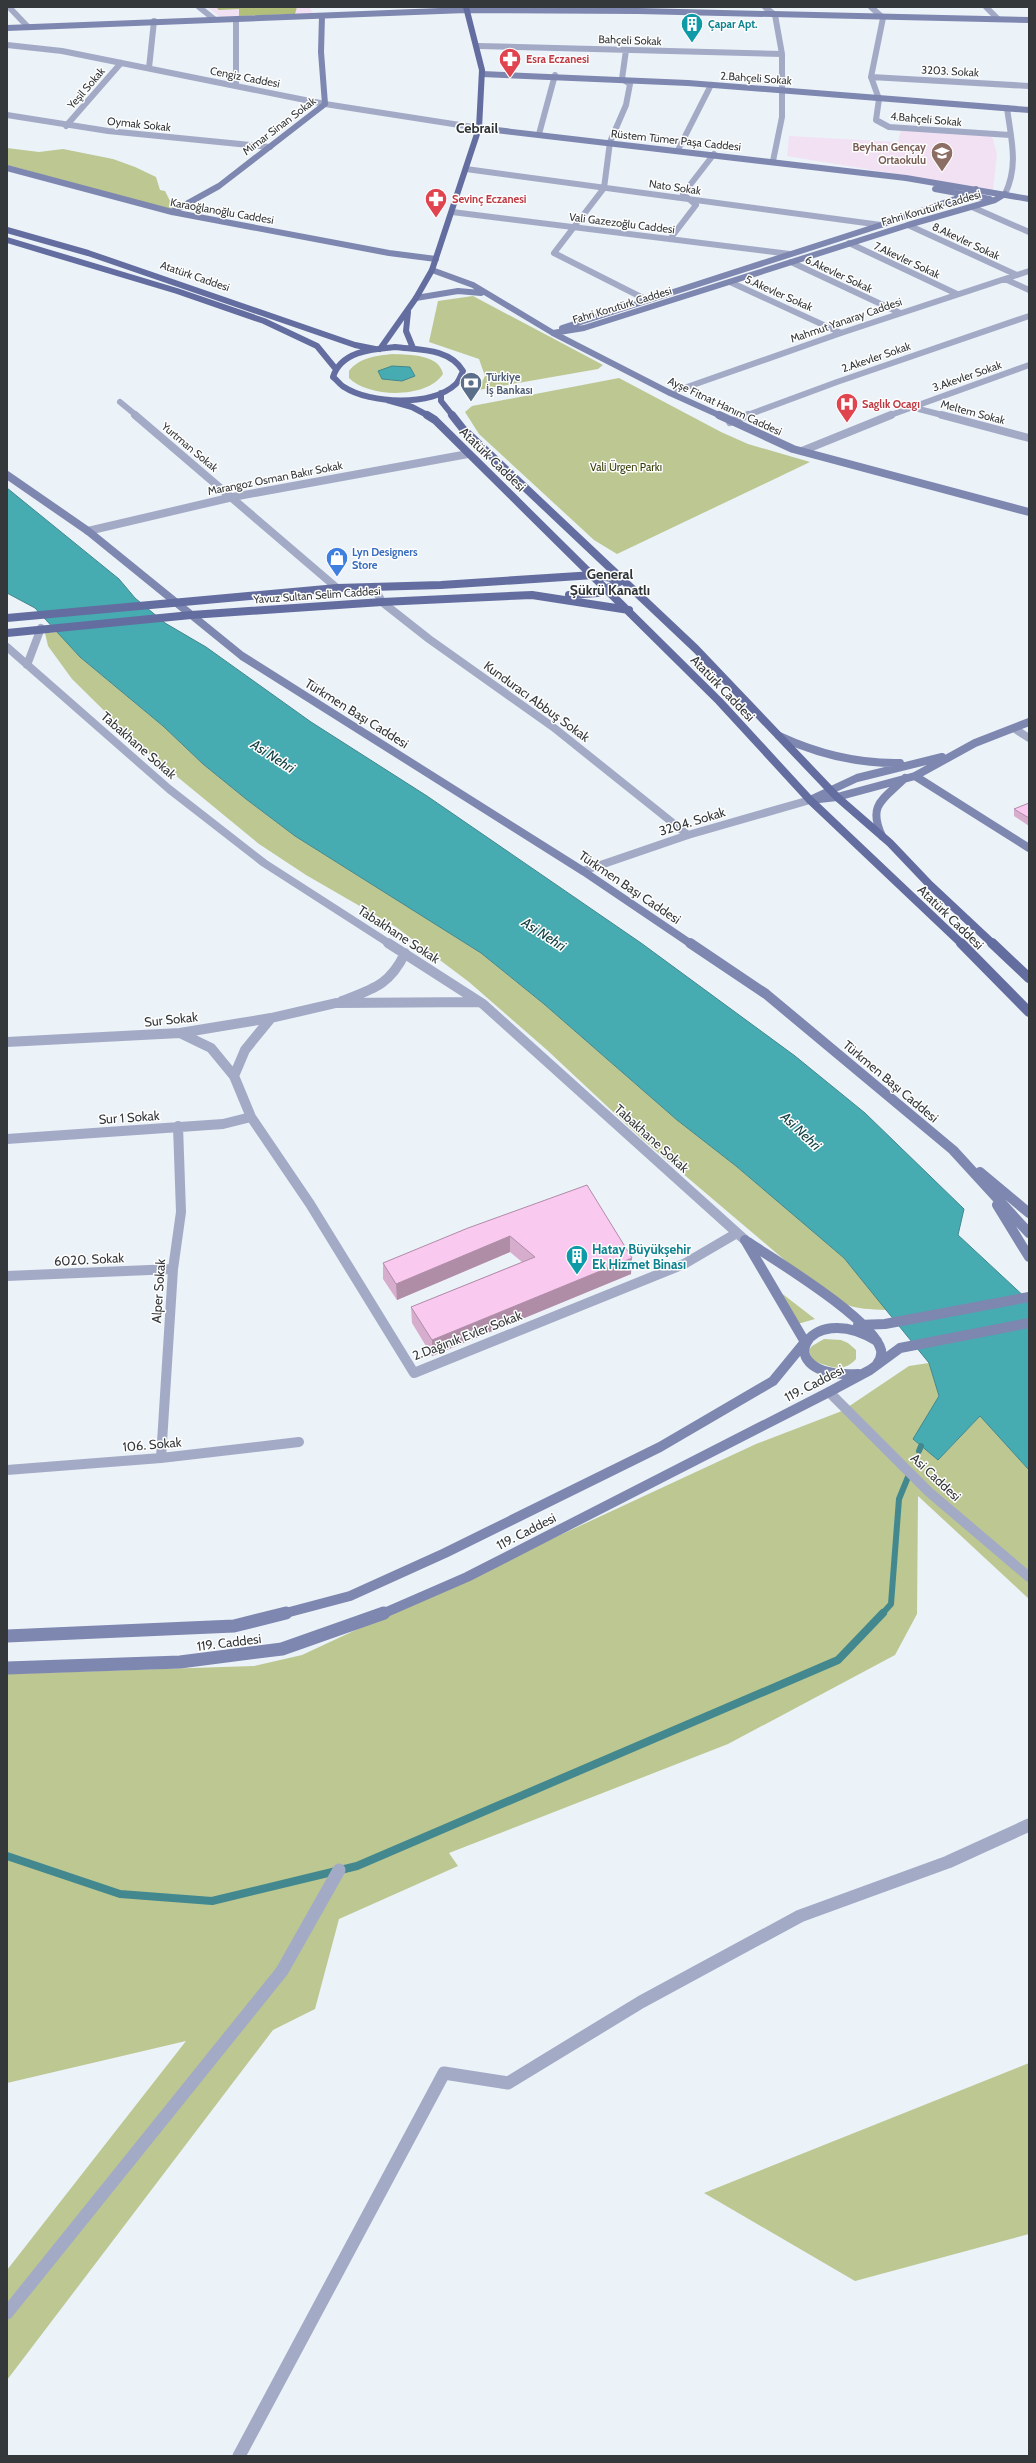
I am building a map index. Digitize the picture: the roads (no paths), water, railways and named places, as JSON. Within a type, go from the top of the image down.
[{"type":"main road","points":[[377,349],[408,310],[432,270],[479,128],[482,74],[478,46],[466,9]]},
{"type":"main road","name":"Atatürk Caddesi","points":[[7,230],[88,253],[335,338],[377,349],[413,348],[447,356],[458,363],[463,371],[462,379],[441,393],[418,399],[386,400]]},
{"type":"main road","name":"Atatürk Caddesi","points":[[7,240],[177,291],[264,321],[313,343],[326,355],[335,368]]},
{"type":"main road","points":[[408,310],[406,331],[413,348]]},
{"type":"main road","name":"Atatürk Caddesi","points":[[377,349],[343,360],[335,368],[333,377],[338,385],[344,389],[366,397],[386,400],[422,411],[434,420],[629,610],[719,701],[810,800],[964,946],[1029,1012]]},
{"type":"main road","name":"Atatürk Caddesi","points":[[441,393],[441,401],[463,429],[696,649],[837,797],[882,836],[1029,978]]},
{"type":"main road","name":"Yavuz Sultan Selim Caddesi","points":[[8,616],[337,588],[594,575],[623,580]]},
{"type":"main road","points":[[532,595],[596,594],[609,590],[623,580]]},
{"type":"main road","name":"Yavuz Sultan Selim Caddesi","points":[[7,633],[44,628],[190,615],[382,602],[532,595],[629,610]]},
{"type":"main road","points":[[7,626],[11,621],[8,616]]},
{"type":"street","points":[[9,7],[28,26]]},
{"type":"street","points":[[200,7],[214,19]]},
{"type":"street","points":[[633,7],[638,11]]},
{"type":"street","points":[[697,7],[704,13]]},
{"type":"street","points":[[765,7],[775,15],[782,54],[782,117],[773,161]]},
{"type":"street","points":[[871,7],[883,18]]},
{"type":"street","points":[[986,7],[998,20]]},
{"type":"street","points":[[7,28],[466,9],[638,11],[883,18],[1029,20]]},
{"type":"street","name":"Mimar Sinan Sokak","points":[[172,212],[219,186],[241,167],[270,147],[325,104],[321,52],[322,16]]},
{"type":"street","points":[[870,77],[883,18]]},
{"type":"street","points":[[236,19],[236,85]]},
{"type":"street","points":[[149,68],[154,21]]},
{"type":"street","name":"Cengiz Caddesi","points":[[7,45],[62,51],[325,104],[479,128]]},
{"type":"street","name":"Bahçeli Sokak","points":[[478,46],[782,54]]},
{"type":"street","points":[[626,50],[622,79],[630,84],[627,98],[610,142],[604,188],[554,253],[647,300]]},
{"type":"street","name":"Yeşil Sokak","points":[[66,126],[104,80],[122,63]]},
{"type":"street","name":"2.Bahçeli Sokak","points":[[482,74],[555,75],[622,79],[1029,110]]},
{"type":"street","points":[[539,134],[555,75]]},
{"type":"street","name":"3203. Sokak","points":[[870,77],[1029,86]]},
{"type":"street","name":"4.Bahçeli Sokak","points":[[870,77],[879,99],[876,120],[889,127],[1010,135]]},
{"type":"street","points":[[678,150],[711,85]]},
{"type":"street","points":[[995,200],[1005,194],[1015,171],[1016,155],[1010,135],[1007,108]]},
{"type":"street","name":"Oymak Sokak","points":[[7,115],[27,117],[66,126],[270,147]]},
{"type":"street","name":"Rüstem Tümer Paşa Caddesi","points":[[479,128],[714,154],[871,175],[906,178],[1029,199]]},
{"type":"street","points":[[670,239],[696,205],[683,194],[714,154]]},
{"type":"street","name":"Karaoğlanoğlu Caddesi","points":[[7,168],[172,212],[389,253],[436,259]]},
{"type":"street","name":"Nato Sokak","points":[[466,169],[881,225]]},
{"type":"street","name":"Rüstem Tümer Paşa Caddesi","points":[[871,175],[963,195],[1029,204]]},
{"type":"street","name":"Fahri Korutürk Caddesi","points":[[553,333],[574,323],[881,225],[977,189]]},
{"type":"street","name":"Fahri Korutürk Caddesi","points":[[553,333],[584,328],[908,224],[995,200]]},
{"type":"street","points":[[972,207],[1029,232]]},
{"type":"street","name":"Vali Gazezoğlu Caddesi","points":[[452,212],[790,254]]},
{"type":"street","name":"8.Akevler Sokak","points":[[908,224],[1017,275]]},
{"type":"street","name":"7.Akevler Sokak","points":[[849,244],[957,294]]},
{"type":"street","name":"6.Akevler Sokak","points":[[791,262],[900,313]]},
{"type":"street","name":"Ayşe Fitnat Hanım Caddesi","points":[[432,270],[453,276],[553,333],[730,422],[802,451],[1029,512]]},
{"type":"street","name":"Mahmut Yanaray Caddesi","points":[[670,393],[841,333],[1029,271]]},
{"type":"street","points":[[1005,279],[1029,290]]},
{"type":"street","name":"5.Akevler Sokak","points":[[730,282],[841,333]]},
{"type":"street","points":[[416,298],[458,291],[485,293]]},
{"type":"street","name":"2.Akevler Sokak","points":[[730,422],[837,382],[1029,316]]},
{"type":"street","name":"3.Akevler Sokak","points":[[802,451],[911,407],[1027,368]]},
{"type":"street","name":"Yurtman Sokak","points":[[120,402],[233,497],[337,588]]},
{"type":"street","name":"Meltem Sokak","points":[[911,407],[1029,438]]},
{"type":"street","name":"Marangoz Osman Bakır Sokak","points":[[88,531],[233,497],[468,454]]},
{"type":"street","name":"Türkmen Başı Caddesi","points":[[7,475],[88,531],[242,656],[583,871],[766,994],[953,1150],[1029,1233]]},
{"type":"street","name":"Kunduracı Abbuş Sokak","points":[[374,587],[382,602],[429,640],[553,728],[688,835]]},
{"type":"street","points":[[27,665],[44,628]]},
{"type":"street","name":"Tabakhane Sokak","points":[[7,647],[169,789],[264,864],[480,1002],[741,1237]]},
{"type":"street","points":[[810,800],[837,797],[915,776],[948,756],[975,743],[1015,729],[1029,722]]},
{"type":"street","points":[[1015,729],[1029,738]]},
{"type":"street","points":[[779,736],[804,748],[848,761],[877,763],[916,762]]},
{"type":"street","points":[[810,800],[828,788],[916,762],[948,756]]},
{"type":"street","points":[[915,776],[1029,848]]},
{"type":"street","points":[[882,836],[875,823],[873,814],[878,804],[905,778]]},
{"type":"street","name":"3204. Sokak","points":[[583,871],[688,835],[810,800]]},
{"type":"street","name":"Sur Sokak","points":[[7,1042],[180,1033],[271,1018],[336,1003],[387,983],[399,969],[405,953]]},
{"type":"street","name":"Sur Sokak","points":[[336,1003],[480,1002]]},
{"type":"street","points":[[234,1076],[245,1050],[271,1018]]},
{"type":"street","name":"2.Dağınık Evler Sokak","points":[[180,1033],[211,1048],[234,1076],[251,1117],[310,1204],[414,1373],[684,1264],[741,1237]]},
{"type":"street","name":"Sur 1 Sokak","points":[[7,1139],[223,1124],[251,1117]]},
{"type":"street","name":"Alper Sokak","points":[[161,1458],[173,1269],[181,1212],[178,1126]]},
{"type":"street","points":[[953,1150],[1029,1213]]},
{"type":"street","points":[[983,1183],[1029,1257]]},
{"type":"street","points":[[741,1237],[862,1324],[881,1348],[882,1356],[878,1364],[870,1370],[847,1376],[821,1371],[805,1358],[803,1350],[805,1342],[811,1336],[832,1328],[862,1324],[886,1324],[1029,1297]]},
{"type":"street","points":[[741,1237],[805,1342]]},
{"type":"street","name":"6020. Sokak","points":[[7,1276],[173,1269]]},
{"type":"street","name":"119. Caddesi","points":[[7,1668],[180,1662],[282,1649],[369,1618],[453,1583],[829,1392],[870,1370],[900,1348],[1029,1323]]},
{"type":"street","points":[[832,1328],[857,1330],[876,1340]]},
{"type":"street","name":"119. Caddesi","points":[[7,1636],[234,1626],[350,1596],[445,1553],[660,1447],[773,1381],[805,1342]]},
{"type":"street","name":"Asi Caddesi","points":[[829,1392],[929,1492],[1029,1577]]},
{"type":"street","name":"106. Sokak","points":[[7,1470],[161,1458],[299,1442]]},
{"type":"street","points":[[239,2456],[444,2073],[508,2083],[641,2002],[800,1916],[948,1862],[1029,1825]]},
{"type":"street","points":[[7,2313],[282,1971],[339,1870]]},
{"type":"water","points":[[392,366],[410,367],[415,376],[402,381],[382,379],[378,371]]},
{"type":"water","name":"Asi Nehri","points":[[7,488],[119,579],[135,598],[165,623],[206,647],[311,722],[427,796],[641,943],[795,1056],[865,1113],[964,1209],[958,1235],[1029,1301],[1029,1470],[980,1416],[938,1460],[913,1439],[939,1396],[929,1363],[844,1258],[736,1166],[677,1120],[544,1004],[481,953],[295,836],[246,799],[203,764],[163,726],[80,657],[35,608],[7,593]]},
{"type":"waterway","points":[[919,1451],[921,1446]]},
{"type":"waterway","points":[[882,1614],[891,1604],[899,1499],[908,1477]]},
{"type":"waterway","points":[[7,1856],[120,1894],[212,1901],[357,1866],[838,1660],[883,1613]]},
{"type":"place","name":"Çapar Apt.","points":[[692,44]]},
{"type":"place","name":"Esra Eczanesi","points":[[510,78]]},
{"type":"place","name":"Beyhan Gençay Ortaokulu","points":[[942,172]]},
{"type":"place","name":"Sevinç Eczanesi","points":[[436,218]]},
{"type":"place","name":"Türkiye İş Bankası","points":[[471,402]]},
{"type":"place","name":"Saglık Ocagı","points":[[847,424]]},
{"type":"place","name":"Lyn Designers Store","points":[[337,578]]},
{"type":"place","name":"Hatay Büyükşehir Ek Hizmet Binası","points":[[577,1276]]},
{"type":"district","name":"Cebrail","points":[[477,128]]},
{"type":"district","name":"General Şükrü Kanatlı","points":[[610,582]]},
{"type":"park label","name":"Vali Ürgen Parkı","points":[[626,467]]}]
